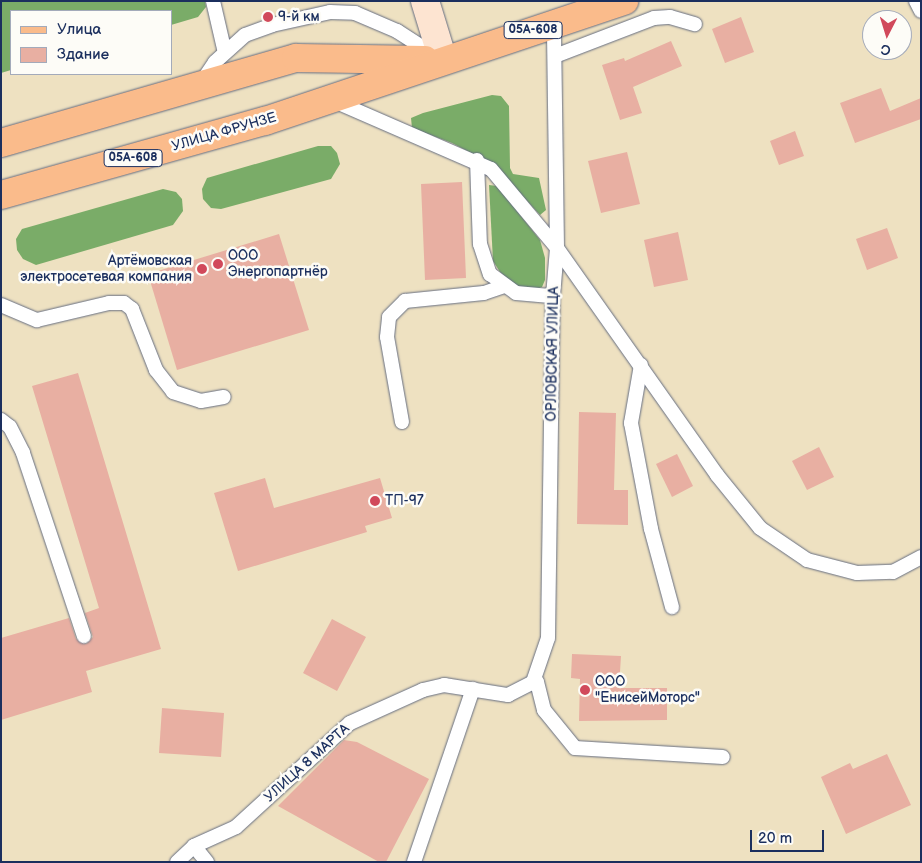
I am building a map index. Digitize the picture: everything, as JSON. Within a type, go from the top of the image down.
[{"type":"main road","points":[[425,1],[443,60]]},
{"type":"main road","name":"УЛИЦА ФРУНЗЕ","points":[[1,196],[331,99],[620,2]]},
{"type":"main road","name":"УЛИЦА ФРУНЗЕ","points":[[1,143],[296,58],[443,60]]},
{"type":"lane","points":[[213,1],[225,54]]},
{"type":"lane","points":[[916,1],[921,11]]},
{"type":"lane","points":[[198,87],[225,54],[245,35],[272,25],[330,12],[355,13],[388,27],[443,60]]},
{"type":"lane","points":[[556,56],[654,18],[670,17],[695,24]]},
{"type":"lane","name":"ОРЛОВСКАЯ УЛИЦА","points":[[533,682],[548,638],[553,296],[557,248],[556,56],[554,23]]},
{"type":"lane","points":[[331,99],[477,160],[491,169],[508,187],[557,248],[717,475],[760,528],[807,560],[858,573],[892,572],[921,557]]},
{"type":"lane","points":[[477,160],[480,244],[490,274],[516,293],[553,296]]},
{"type":"lane","points":[[402,422],[389,351],[389,317],[405,301],[484,293],[504,286]]},
{"type":"lane","points":[[1,305],[37,320],[109,303],[124,303],[132,309],[156,370],[173,392],[202,401],[224,397]]},
{"type":"lane","points":[[641,365],[631,423],[651,529],[672,607]]},
{"type":"lane","points":[[1,420],[10,427],[23,453],[84,636]]},
{"type":"lane","points":[[533,682],[537,682],[544,710],[575,748],[723,757]]},
{"type":"lane","name":"УЛИЦА 8 МАРТА","points":[[177,862],[194,846],[236,827],[350,723],[423,690],[444,685],[508,695],[533,682]]},
{"type":"lane","points":[[414,862],[473,689]]},
{"type":"lane","points":[[194,846],[207,862]]},
{"type":"green space","points":[[1,1],[205,1],[206,7],[198,17],[172,25],[172,10],[10,10],[10,70],[1,73]]},
{"type":"green space","points":[[492,95],[501,96],[509,106],[510,168],[513,174],[539,178],[546,210],[540,215],[494,165],[452,143],[412,128],[411,118],[423,113]]},
{"type":"green space","points":[[318,146],[331,146],[337,153],[340,164],[331,179],[221,209],[211,208],[203,199],[202,189],[207,178]]},
{"type":"green space","points":[[489,185],[497,186],[540,240],[545,258],[545,280],[542,287],[533,290],[515,285],[500,272],[493,261]]},
{"type":"green space","points":[[163,189],[176,192],[182,199],[183,211],[173,225],[36,265],[23,259],[17,250],[16,239],[22,229]]},
{"type":"building","points":[[741,17],[754,52],[725,63],[712,29]]},
{"type":"building","points":[[671,41],[682,66],[633,87],[642,113],[620,120],[602,65],[624,58],[625,61]]},
{"type":"building","points":[[881,88],[890,111],[921,98],[921,119],[855,143],[840,103]]},
{"type":"building","points":[[795,131],[804,156],[779,165],[770,141]]},
{"type":"building","points":[[627,152],[640,204],[601,213],[588,161]]},
{"type":"building","points":[[462,182],[466,278],[425,280],[421,184]]},
{"type":"building","points":[[887,228],[898,258],[867,270],[856,239]]},
{"type":"building","points":[[678,232],[688,280],[654,287],[644,240]]},
{"type":"building","points":[[279,234],[309,330],[177,370],[148,274]]},
{"type":"building","points":[[78,373],[161,649],[86,671],[92,692],[1,720],[1,638],[69,618],[76,639],[86,644],[93,637],[85,613],[99,608],[32,386]]},
{"type":"building","points":[[579,412],[616,413],[614,490],[628,490],[628,525],[577,524]]},
{"type":"building","points":[[819,447],[834,477],[807,490],[792,461]]},
{"type":"building","points":[[677,454],[693,486],[672,497],[656,464]]},
{"type":"building","points":[[265,478],[274,508],[380,478],[392,518],[365,526],[367,532],[238,571],[214,493]]},
{"type":"building","points":[[332,619],[366,637],[337,691],[303,673]]},
{"type":"building","points":[[572,654],[621,656],[619,688],[667,688],[667,720],[579,721],[580,679],[571,678]]},
{"type":"building","points":[[162,708],[224,713],[221,757],[159,753]]},
{"type":"building","points":[[344,740],[357,742],[429,779],[386,862],[379,862],[278,806]]},
{"type":"building","points":[[887,754],[911,805],[846,834],[821,777],[850,763],[853,769]]},
{"type":"place","name":"9-й км","points":[[268,17]]},
{"type":"place","name":"ООО Энергопартнёр","points":[[218,264]]},
{"type":"place","name":"Артёмовская электросетевая компания","points":[[202,269]]},
{"type":"place","name":"ТП-97","points":[[375,501]]},
{"type":"place","name":"ООО \"ЕнисейМоторс\"","points":[[585,690]]}]
